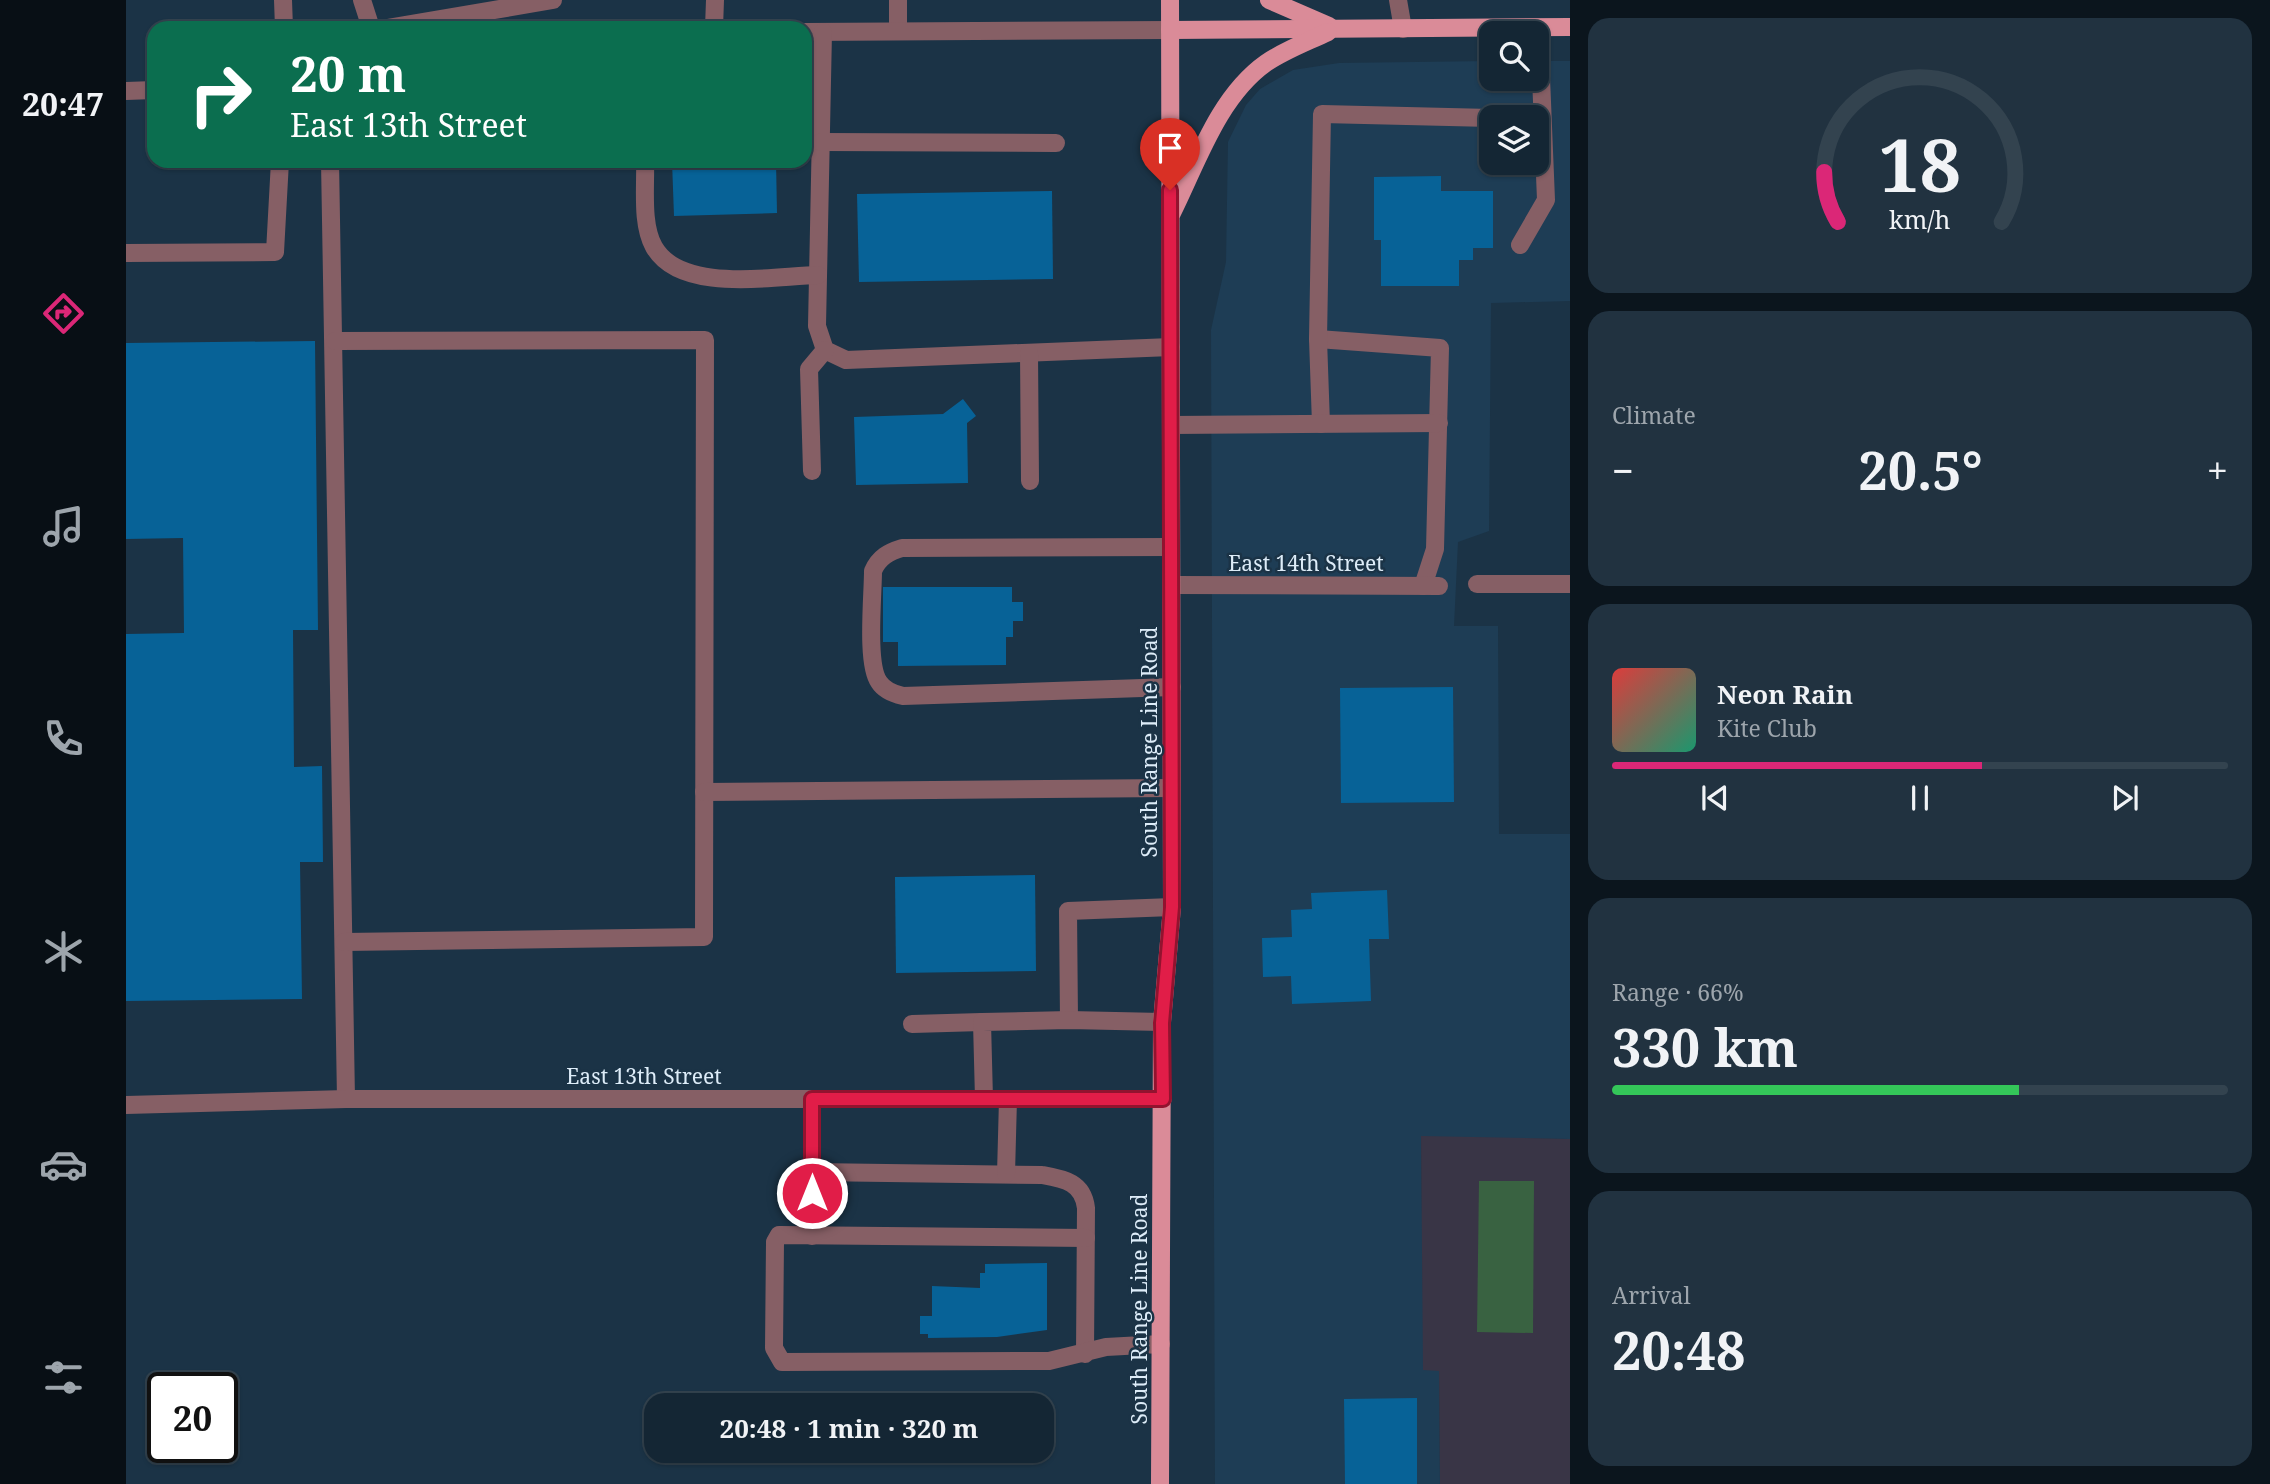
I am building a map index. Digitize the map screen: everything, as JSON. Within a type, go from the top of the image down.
[{"type":"main road","name":"South Range Line Road","points":[[1160,1484],[1162,1023],[1172,907],[1170,0]]},
{"type":"main road","points":[[1269,0],[1335,29]]},
{"type":"main road","points":[[1549,28],[1570,27]]},
{"type":"main road","points":[[1170,30],[1479,28]]},
{"type":"main road","points":[[1170,216],[1221,114],[1245,82],[1276,57],[1335,29]]},
{"type":"street","points":[[283,0],[284,21]]},
{"type":"street","points":[[362,0],[369,21]]},
{"type":"street","points":[[428,21],[553,0]]},
{"type":"street","points":[[714,21],[715,0]]},
{"type":"street","points":[[898,0],[898,31]]},
{"type":"street","points":[[1398,0],[1403,29]]},
{"type":"street","points":[[1170,30],[814,32],[821,142],[817,326],[825,350],[846,360],[1171,347]]},
{"type":"street","points":[[126,91],[147,90]]},
{"type":"street","points":[[1321,424],[1318,340],[1322,114],[1479,118]]},
{"type":"street","points":[[821,142],[1056,143]]},
{"type":"street","points":[[126,253],[275,252],[280,168]]},
{"type":"street","points":[[330,168],[346,1099]]},
{"type":"street","points":[[645,168],[648,227],[654,248],[675,267],[701,279],[818,275]]},
{"type":"street","points":[[1520,245],[1546,200],[1544,175]]},
{"type":"street","points":[[335,341],[705,340],[704,937],[344,942]]},
{"type":"street","points":[[1171,425],[1438,424],[1440,348],[1318,340]]},
{"type":"street","points":[[812,471],[810,369],[825,350]]},
{"type":"street","points":[[1029,353],[1030,481]]},
{"type":"street","name":"East 14th Street","points":[[1172,585],[1431,586],[1435,549],[1438,424]]},
{"type":"street","points":[[1171,547],[902,548],[888,552],[873,571],[873,655],[874,672],[880,684],[902,696],[1172,687]]},
{"type":"street","points":[[1477,584],[1570,584]]},
{"type":"street","points":[[704,792],[1171,788]]},
{"type":"street","points":[[1069,1020],[1068,911],[1172,907]]},
{"type":"street","points":[[912,1024],[1069,1020],[1162,1023]]},
{"type":"street","points":[[982,1022],[984,1099]]},
{"type":"street","name":"East 13th Street","points":[[126,1105],[346,1099],[1163,1099]]},
{"type":"street","points":[[811,1236],[812,1099]]},
{"type":"street","points":[[1006,1174],[1008,1099]]},
{"type":"street","points":[[812,1172],[1042,1175],[1061,1178],[1077,1186],[1085,1198],[1084,1354]]},
{"type":"street","points":[[1086,1238],[779,1235],[775,1241],[774,1348],[782,1362],[1049,1362],[1119,1345],[1161,1344]]},
{"type":"shaded area","points":[[1479,61],[1479,91],[1549,91],[1549,61],[1570,61],[1570,301],[1491,303],[1489,531],[1458,542],[1454,626],[1498,626],[1499,834],[1570,834],[1570,1139],[1421,1137],[1424,1370],[1439,1370],[1440,1484],[1215,1484],[1211,330],[1226,262],[1228,142],[1246,105],[1260,89],[1293,70],[1339,63]]},
{"type":"shaded area","points":[[1421,1136],[1570,1139],[1570,1484],[1440,1484],[1439,1371],[1423,1370]]},
{"type":"green space","points":[[1479,1181],[1534,1181],[1533,1333],[1477,1332]]},
{"type":"building","points":[[672,168],[776,168],[777,213],[674,216]]},
{"type":"building","points":[[1441,176],[1441,191],[1493,191],[1493,248],[1473,248],[1473,260],[1459,260],[1459,286],[1381,286],[1381,240],[1374,240],[1374,177]]},
{"type":"building","points":[[1052,191],[1053,279],[859,282],[857,194]]},
{"type":"building","points":[[315,341],[318,630],[293,630],[294,767],[322,766],[323,862],[300,862],[302,999],[126,1001],[126,634],[184,633],[183,538],[126,539],[126,343]]},
{"type":"building","points":[[963,399],[976,416],[967,423],[968,483],[856,485],[854,417],[943,414]]},
{"type":"building","points":[[883,587],[1012,587],[1012,602],[1023,602],[1023,621],[1013,621],[1013,637],[1006,637],[1006,665],[898,666],[898,642],[883,642]]},
{"type":"building","points":[[1453,687],[1454,802],[1341,803],[1340,688]]},
{"type":"building","points":[[1035,875],[1036,971],[896,973],[895,877]]},
{"type":"building","points":[[1387,890],[1389,939],[1369,939],[1371,1001],[1292,1004],[1291,976],[1263,977],[1262,938],[1292,937],[1291,910],[1312,909],[1311,893]]},
{"type":"building","points":[[1047,1263],[1047,1330],[997,1337],[928,1338],[928,1334],[920,1334],[920,1316],[932,1316],[932,1286],[980,1288],[980,1273],[985,1273],[985,1264]]},
{"type":"building","points":[[1417,1398],[1417,1484],[1345,1484],[1344,1399]]},
{"type":"route","points":[[812,1193],[812,1099],[1163,1099],[1162,1023],[1172,907],[1170,190]]}]
